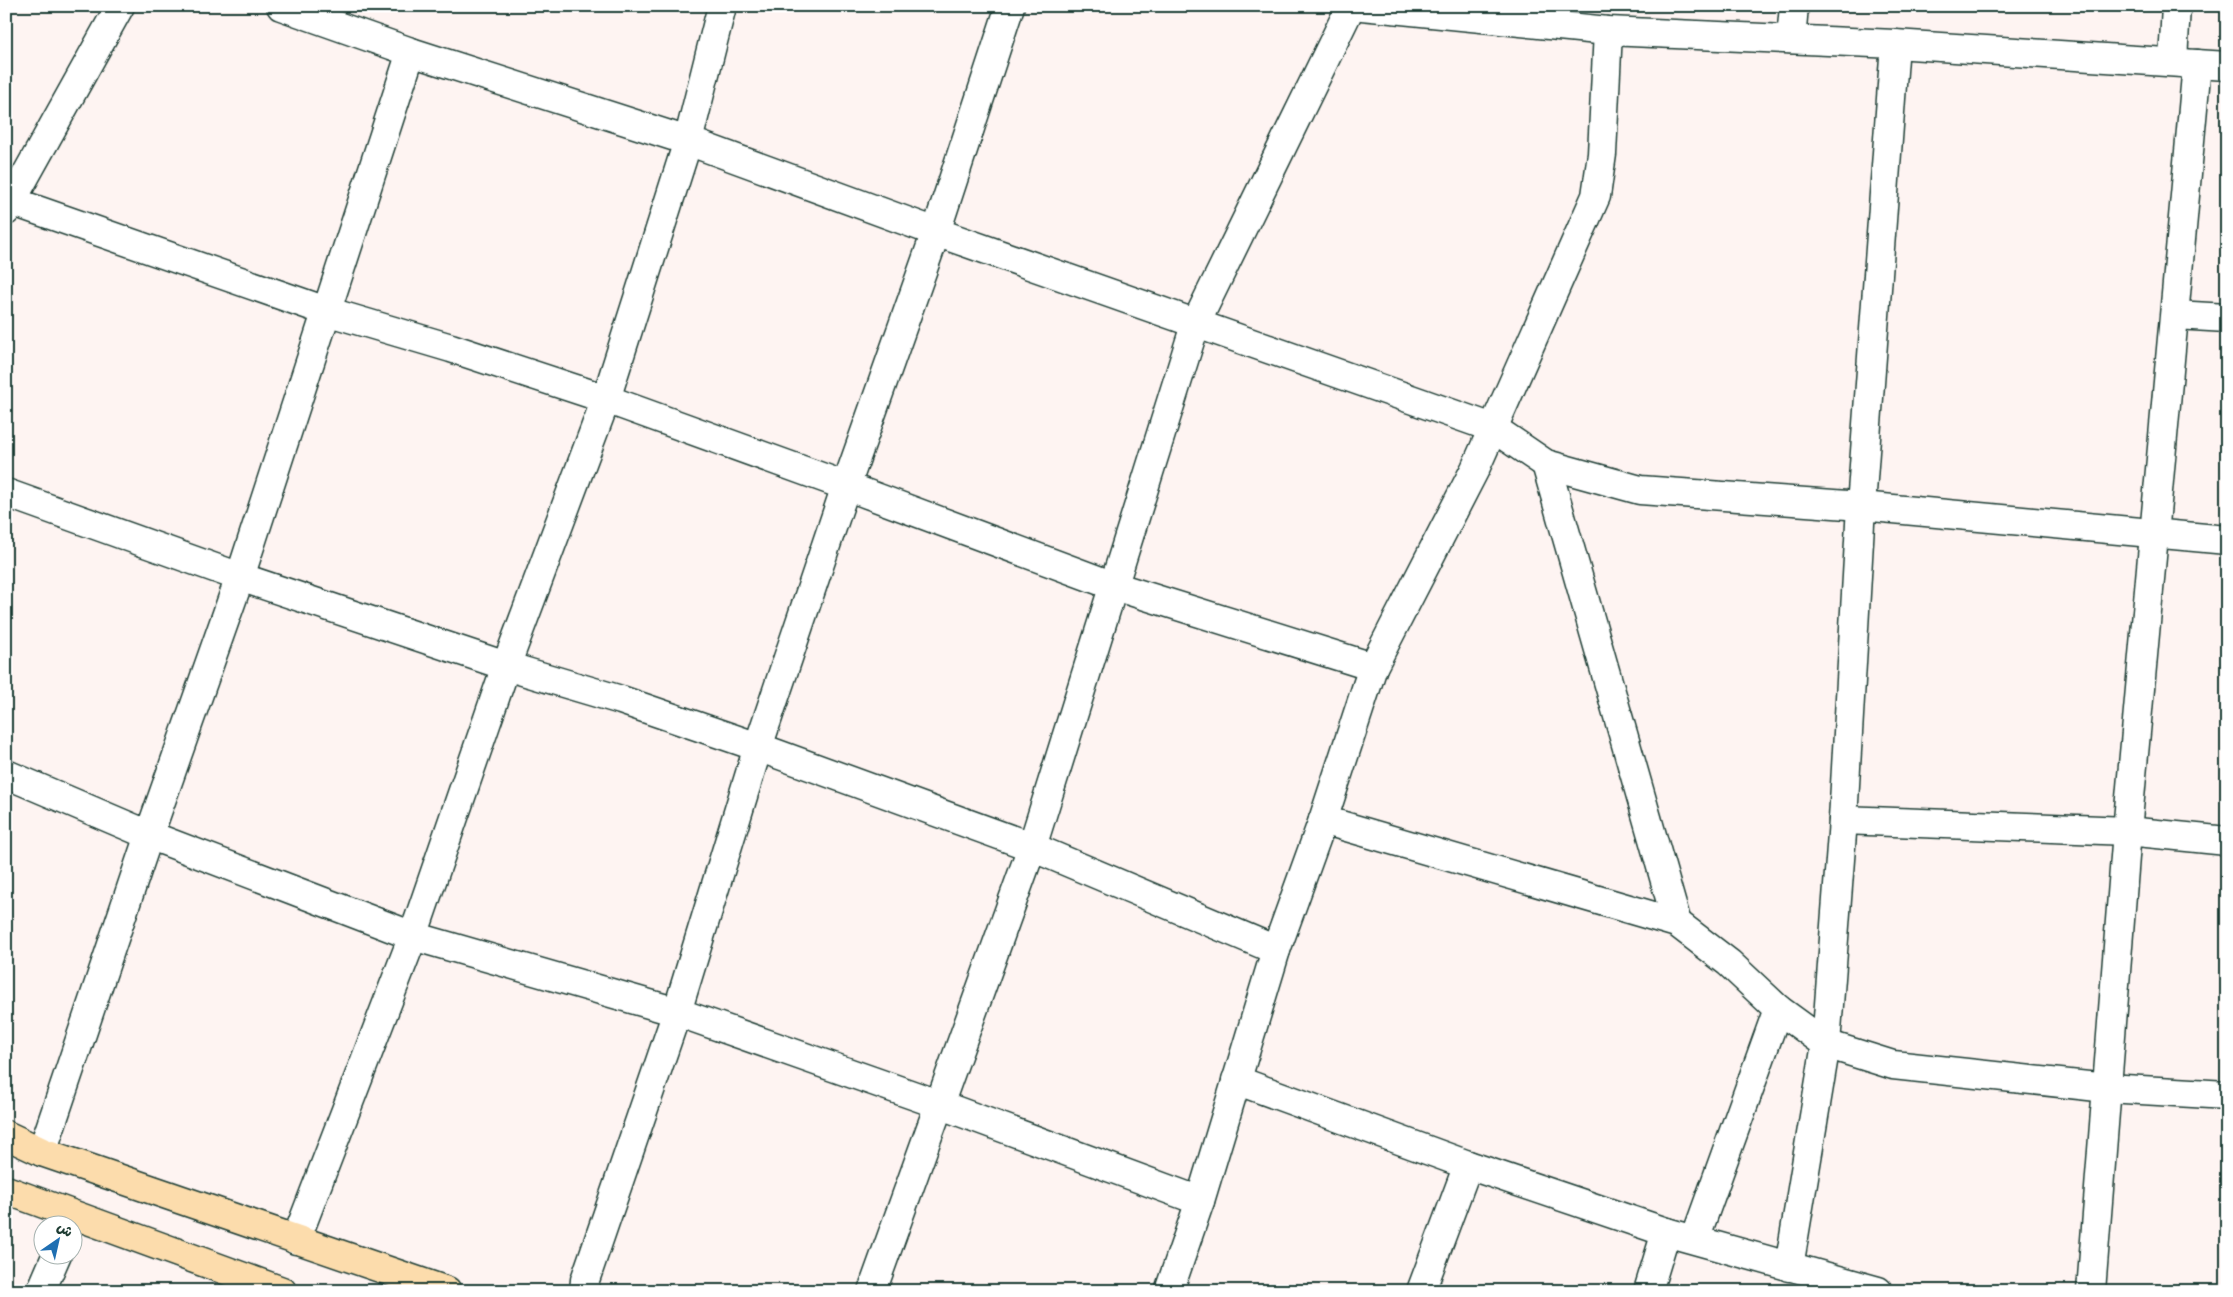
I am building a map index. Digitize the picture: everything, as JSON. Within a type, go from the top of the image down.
[{"type":"main road","points":[[6,1135],[42,1152],[447,1291]]},
{"type":"main road","points":[[6,1190],[59,1214]]},
{"type":"main road","points":[[82,1223],[282,1291]]},
{"type":"street","points":[[120,6],[9,206],[326,311],[451,348],[606,400],[846,486],[1114,586],[1373,667]]},
{"type":"street","points":[[280,6],[411,52],[688,140],[1195,325],[1493,428],[1546,464],[1640,490],[1861,506],[2227,540]]},
{"type":"street","points":[[296,1240],[413,936],[506,666],[606,400],[688,140],[722,6]]},
{"type":"street","points":[[584,1291],[585,1280],[677,1012],[758,747],[846,486],[936,232],[1010,6]]},
{"type":"street","points":[[872,1291],[941,1105],[1032,847],[1195,325],[1351,6]]},
{"type":"street","points":[[1362,6],[1608,32],[1895,44],[2227,66]]},
{"type":"street","points":[[1791,39],[1794,6]]},
{"type":"street","points":[[2091,1291],[2127,831],[2175,315],[2185,63],[2176,6]]},
{"type":"street","points":[[1169,1291],[1200,1201],[1276,950],[1323,820],[1373,667],[1475,469],[1596,196],[1602,154],[1608,32]]},
{"type":"street","points":[[1789,1267],[1826,1044],[1843,820],[1861,506],[1895,44]]},
{"type":"street","points":[[42,1152],[149,835],[240,577],[411,52]]},
{"type":"street","points":[[2175,315],[2227,318]]},
{"type":"street","points":[[1546,464],[1677,923]]},
{"type":"street","points":[[6,493],[240,577],[506,666],[621,700],[758,747],[1032,847],[1276,950]]},
{"type":"street","points":[[6,774],[149,835],[413,936],[677,1012],[941,1105],[1200,1201]]},
{"type":"street","points":[[1323,820],[1677,923],[1729,963],[1778,1009],[1826,1044],[1893,1064],[2107,1088],[2227,1095]]},
{"type":"street","points":[[1843,820],[2127,831],[2227,841]]},
{"type":"street","points":[[1695,1239],[1778,1009]]},
{"type":"street","points":[[1236,1080],[1468,1166],[1666,1232],[1878,1291]]},
{"type":"street","points":[[1421,1291],[1468,1166]]},
{"type":"street","points":[[1648,1291],[1666,1232]]},
{"type":"street","points":[[41,1291],[53,1264]]}]
